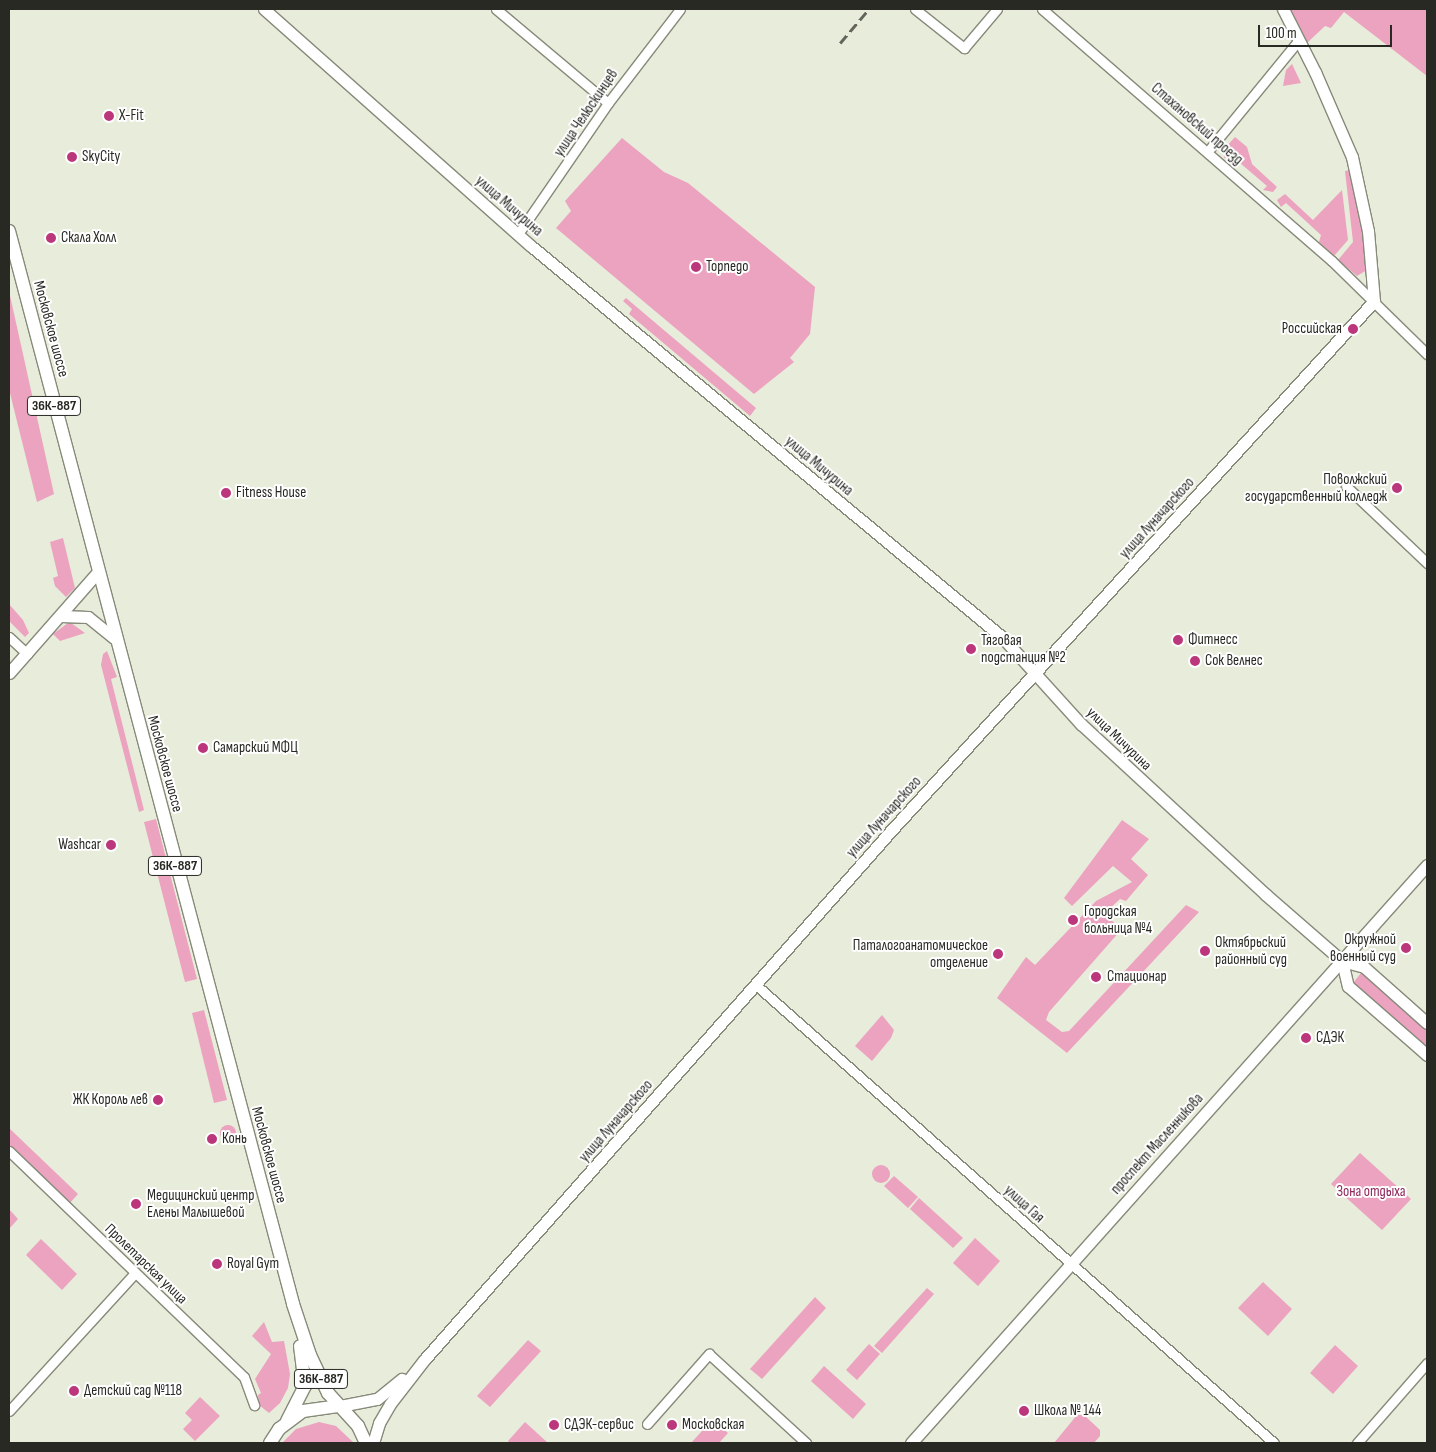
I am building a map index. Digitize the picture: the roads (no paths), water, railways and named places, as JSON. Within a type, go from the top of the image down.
[{"type":"main road","name":"улица Мичурина","points":[[264,9],[518,234],[1002,637],[1081,724],[1137,778],[1342,961],[1364,967],[1427,1023]]},
{"type":"main road","points":[[1283,9],[1352,157],[1368,231],[1374,301]]},
{"type":"main road","name":"Московское шоссе","points":[[9,231],[114,638],[293,1304],[316,1370],[328,1392],[358,1426],[366,1443]]},
{"type":"main road","name":"улица Луначарского","points":[[373,1443],[379,1423],[409,1378],[424,1360],[888,834],[1037,674],[1374,301]]},
{"type":"main road","points":[[9,673],[97,573]]},
{"type":"main road","points":[[61,616],[88,617],[114,638]]},
{"type":"main road","name":"проспект Масленникова","points":[[910,1443],[1427,865]]},
{"type":"main road","points":[[1342,961],[1348,986],[1427,1055]]},
{"type":"main road","name":"Московское шоссе","points":[[270,1443],[287,1421],[301,1398],[306,1377],[293,1304]]},
{"type":"main road","name":"улица Луначарского","points":[[340,1406],[377,1399],[424,1360]]},
{"type":"main road","name":"Московское шоссе","points":[[287,1421],[307,1409],[340,1406]]},
{"type":"street","points":[[496,9],[608,103]]},
{"type":"street","name":"улица Челюскинцев","points":[[518,234],[608,103],[680,9]]},
{"type":"street","points":[[915,9],[964,48],[996,9]]},
{"type":"street","name":"Стахановский проезд","points":[[1042,9],[1208,151],[1332,261],[1427,354]]},
{"type":"street","points":[[1208,151],[1298,40]]},
{"type":"street","points":[[1346,486],[1427,562]]},
{"type":"street","points":[[9,637],[27,654]]},
{"type":"street","name":"улица Гая","points":[[756,985],[1274,1443]]},
{"type":"street","name":"Пролетарская улица","points":[[9,1151],[244,1377],[254,1405]]},
{"type":"street","points":[[9,1412],[135,1273]]},
{"type":"street","points":[[647,1424],[709,1354],[806,1443]]},
{"type":"street","points":[[1357,1443],[1427,1364]]},
{"type":"railway","points":[[840,43],[868,10]]},
{"type":"place","name":"X-Fit","points":[[109,116]]},
{"type":"place","name":"SkyCity","points":[[72,157]]},
{"type":"place","name":"Скала Холл","points":[[51,238]]},
{"type":"place","name":"Торпедо","points":[[696,267]]},
{"type":"place","name":"Российская","points":[[1353,329]]},
{"type":"place","name":"Поволжский государственный колледж","points":[[1397,488]]},
{"type":"place","name":"Fitness House","points":[[226,493]]},
{"type":"place","name":"Фитнесс","points":[[1178,640]]},
{"type":"place","name":"Тяговая подстанция №2","points":[[971,649]]},
{"type":"place","name":"Сок Велнес","points":[[1195,661]]},
{"type":"place","name":"Самарский МФЦ","points":[[203,748]]},
{"type":"place","name":"Washcar","points":[[111,845]]},
{"type":"place","name":"Городская больница №4","points":[[1073,920]]},
{"type":"place","name":"Окружной военный суд","points":[[1406,948]]},
{"type":"place","name":"Октябрьский районный суд","points":[[1205,951]]},
{"type":"place","name":"Паталогоанатомическое отделение","points":[[998,954]]},
{"type":"place","name":"Стационар","points":[[1096,977]]},
{"type":"place","name":"СДЭК","points":[[1306,1038]]},
{"type":"place","name":"ЖК Король лев","points":[[158,1100]]},
{"type":"place","name":"Конь","points":[[212,1139]]},
{"type":"place","name":"Медицинский центр Елены Малышевой","points":[[136,1204]]},
{"type":"place","name":"Royal Gym","points":[[217,1264]]},
{"type":"place","name":"Детский сад №118","points":[[74,1391]]},
{"type":"place","name":"Школа № 144","points":[[1024,1411]]},
{"type":"place","name":"СДЭК-сервис","points":[[554,1425]]},
{"type":"place","name":"Московская","points":[[672,1425]]},
{"type":"park label","name":"Зона отдыха","points":[[1371,1192]]}]
